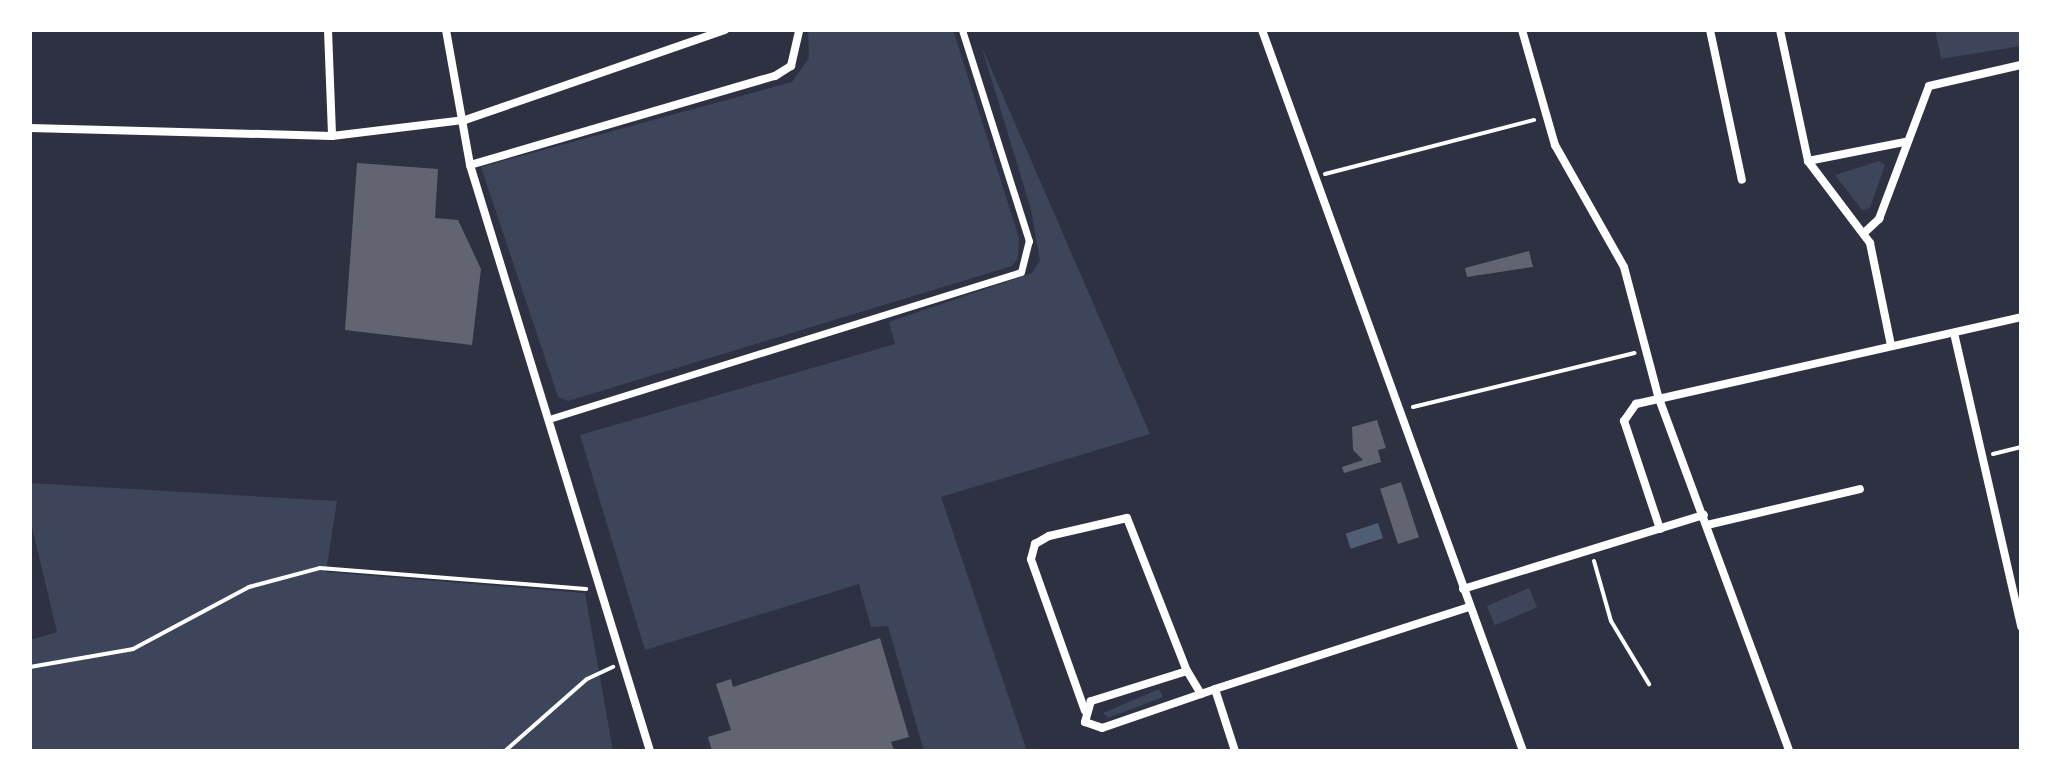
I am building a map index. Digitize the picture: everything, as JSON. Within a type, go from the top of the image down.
[{"type":"street","points":[[328,30],[332,136]]},
{"type":"street","points":[[446,30],[454,98],[465,120],[470,165],[650,751]]},
{"type":"street","points":[[30,128],[332,136],[465,120],[725,30]]},
{"type":"street","points":[[470,165],[775,76],[791,66],[799,30]]},
{"type":"street","points":[[549,419],[1021,272],[1029,241],[962,30]]},
{"type":"street","points":[[1262,30],[1523,751]]},
{"type":"street","points":[[1522,30],[1555,145],[1624,267],[1658,396],[1789,751]]},
{"type":"street","points":[[1710,30],[1742,180]]},
{"type":"street","points":[[1780,30],[1808,161],[1864,233],[1891,345]]},
{"type":"street","points":[[1864,233],[1879,219],[1905,142],[1929,86],[2021,65]]},
{"type":"street","points":[[1808,161],[1905,142]]},
{"type":"street","points":[[1660,529],[1624,421],[1626,410],[1658,396],[2021,317]]},
{"type":"street","points":[[1954,333],[2021,626]]},
{"type":"street","points":[[1707,525],[1860,489]]},
{"type":"street","points":[[1463,589],[1704,515]]},
{"type":"street","points":[[1201,694],[1187,671],[1127,518],[1049,536],[1035,544],[1031,559],[1085,711],[1085,722],[1102,728],[1469,607]]},
{"type":"street","points":[[1085,711],[1091,701],[1187,671]]},
{"type":"street","points":[[1215,689],[1235,751]]},
{"type":"path","points":[[1315,177],[1547,117]]},
{"type":"path","points":[[1399,410],[1646,351]]},
{"type":"path","points":[[1983,457],[2021,447]]},
{"type":"path","points":[[1591,551],[1611,621],[1649,684]]},
{"type":"path","points":[[30,667],[142,646],[249,587],[320,568],[601,590]]},
{"type":"path","points":[[505,751],[594,674],[623,664]]},
{"type":"shaded area","points":[[808,30],[953,30],[1019,238],[1018,258],[1012,266],[568,401],[558,397],[481,167],[792,82],[809,58]]},
{"type":"shaded area","points":[[1935,30],[2021,30],[2021,46],[1941,59]]},
{"type":"shaded area","points":[[981,45],[1150,434],[941,497],[1027,751],[924,751],[888,626],[871,627],[859,584],[645,650],[580,435],[895,344],[889,322],[1032,273],[1040,260],[1031,210]]},
{"type":"shaded area","points":[[1879,161],[1885,165],[1870,208],[1862,210],[1835,175]]},
{"type":"shaded area","points":[[30,483],[337,501],[326,572],[585,593],[613,751],[30,751],[30,640],[57,632],[30,519]]},
{"type":"shaded area","points":[[1378,523],[1383,538],[1351,549],[1346,534]]},
{"type":"shaded area","points":[[1529,588],[1537,607],[1495,625],[1487,606]]},
{"type":"shaded area","points":[[1159,689],[1163,697],[1108,718],[1103,713]]},
{"type":"building","points":[[357,163],[438,169],[435,218],[458,220],[481,269],[472,345],[345,330]]},
{"type":"building","points":[[1529,251],[1533,267],[1467,277],[1465,268]]},
{"type":"building","points":[[1377,420],[1386,448],[1378,450],[1381,462],[1344,473],[1342,467],[1363,460],[1353,450],[1352,427]]},
{"type":"building","points":[[1401,482],[1419,537],[1398,544],[1380,489]]},
{"type":"building","points":[[880,638],[909,737],[891,742],[894,750],[712,751],[708,737],[731,730],[716,684],[731,679],[733,687]]}]
